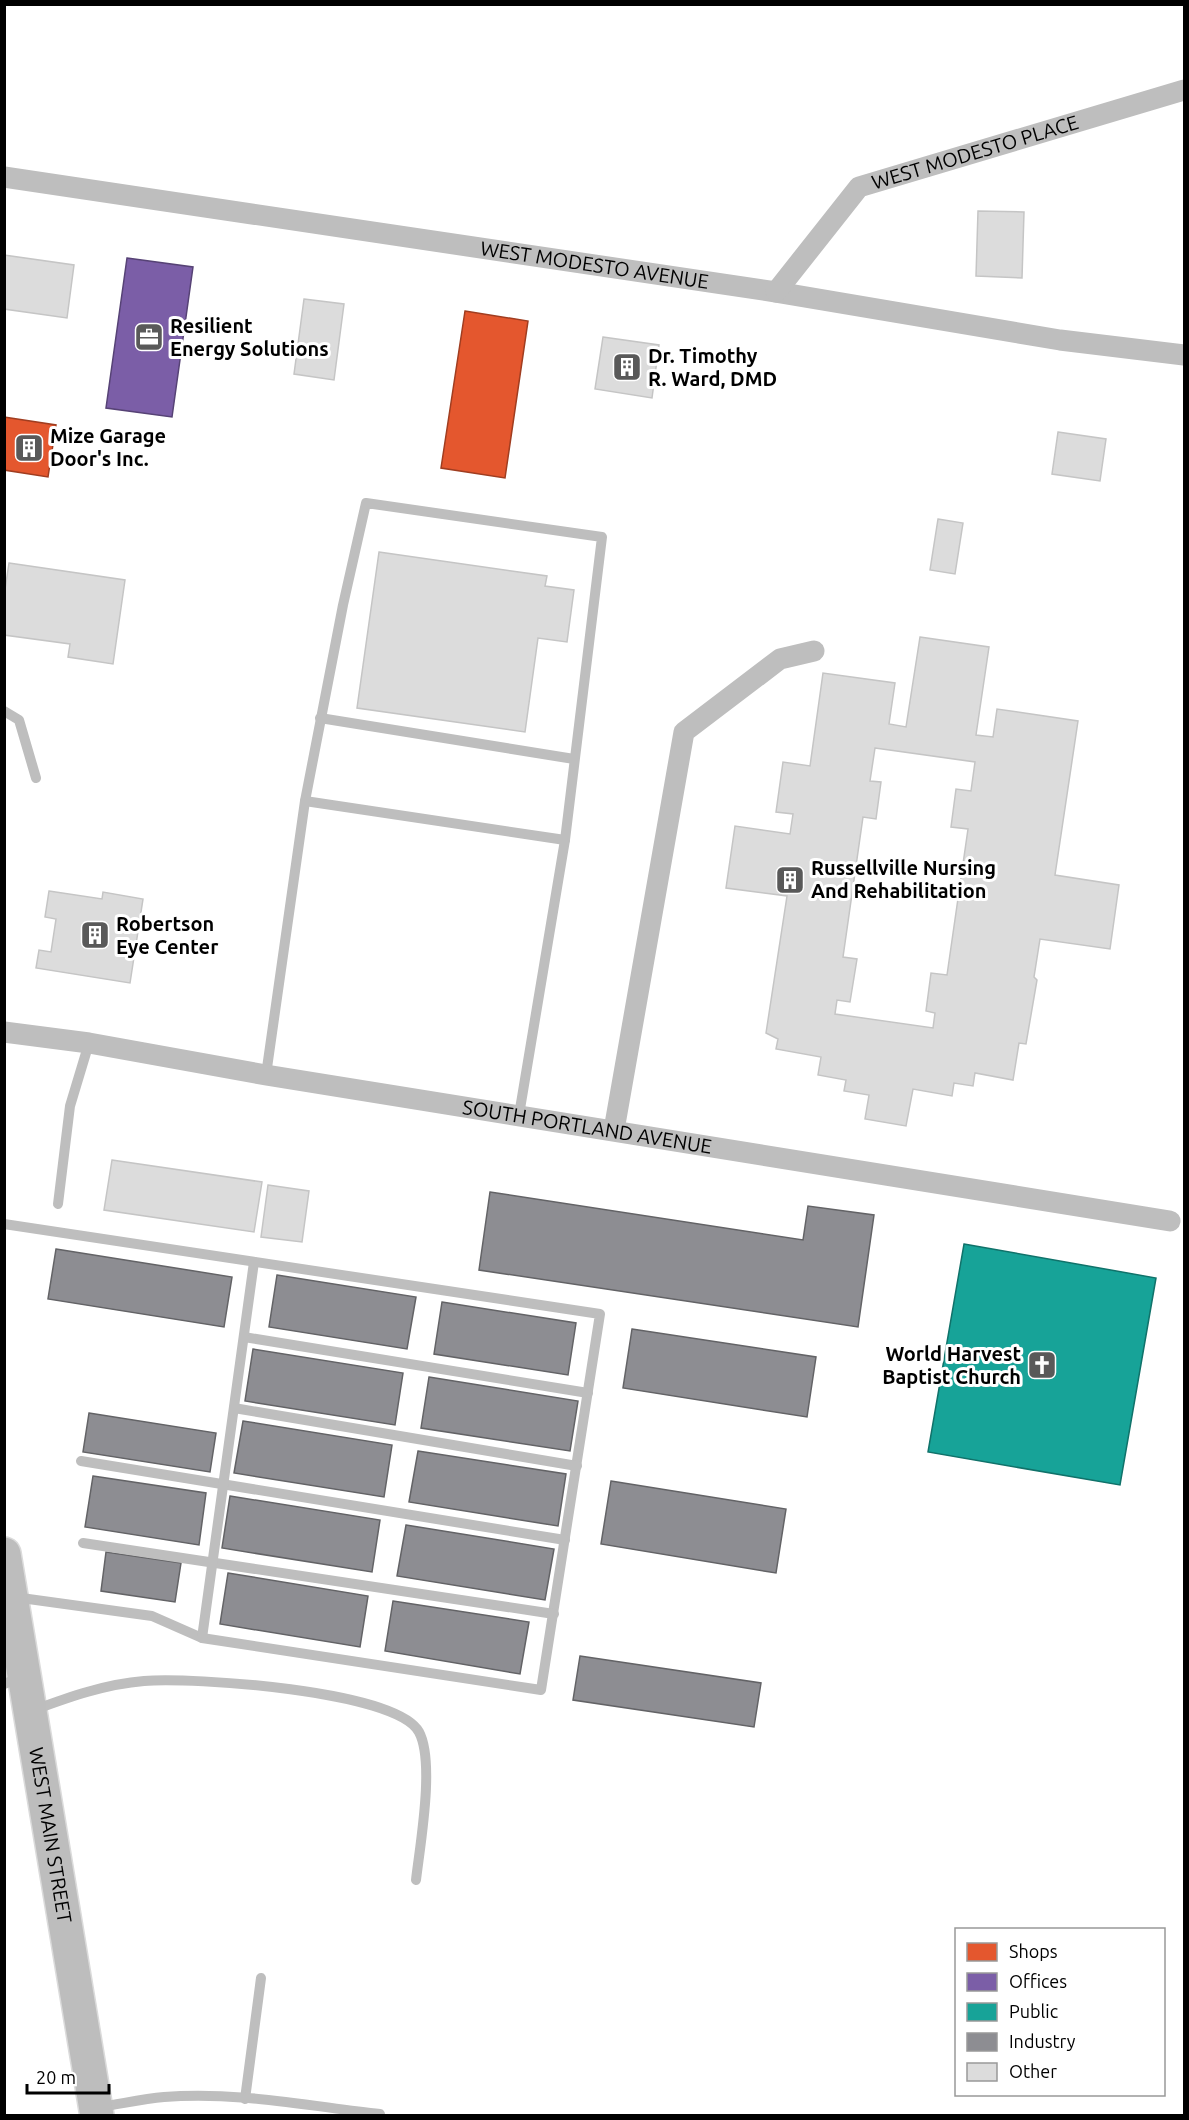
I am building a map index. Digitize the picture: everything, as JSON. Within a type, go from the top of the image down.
[{"type":"main road","name":"WEST MAIN STREET","points":[[4,1554],[12,1597],[15,1680],[31,1711],[96,2112]]},
{"type":"street","name":"WEST MODESTO PLACE","points":[[776,292],[859,187],[1185,90]]},
{"type":"street","name":"WEST MODESTO AVENUE","points":[[4,177],[776,292],[1060,340],[1185,355]]},
{"type":"street","points":[[614,1130],[684,732],[780,659],[814,651]]},
{"type":"street","name":"SOUTH PORTLAND AVENUE","points":[[4,1032],[89,1043],[266,1075],[1170,1221]]},
{"type":"lane","points":[[266,1075],[304,801],[366,503],[602,537],[564,840],[519,1115]]},
{"type":"lane","points":[[4,711],[19,720],[36,778]]},
{"type":"lane","points":[[320,718],[574,759]]},
{"type":"lane","points":[[304,801],[564,840]]},
{"type":"lane","points":[[58,1204],[70,1107],[89,1043]]},
{"type":"lane","points":[[4,1224],[600,1314],[541,1690],[202,1638],[152,1616],[12,1597]]},
{"type":"lane","points":[[202,1638],[254,1262]]},
{"type":"lane","points":[[244,1337],[588,1393]]},
{"type":"lane","points":[[234,1408],[577,1466]]},
{"type":"lane","points":[[81,1461],[565,1540]]},
{"type":"lane","points":[[83,1543],[554,1614]]},
{"type":"lane","points":[[31,1711],[101,1689],[141,1681],[168,1680],[283,1689],[358,1700],[389,1710],[405,1718],[418,1730],[425,1748],[427,1775],[416,1880]]},
{"type":"lane","points":[[245,2098],[261,1978]]},
{"type":"lane","points":[[96,2112],[164,2097],[245,2098],[380,2114]]},
{"type":"building: Shops","points":[[465,311],[528,321],[505,478],[441,468]]},
{"type":"building: Shops","name":"Mize Garage Door's Inc.","points":[[4,417],[56,425],[48,477],[4,470]]},
{"type":"building: Offices","name":"Resilient Energy Solutions","points":[[127,258],[193,267],[172,417],[106,408]]},
{"type":"building: Public","name":"World Harvest Baptist Church","points":[[964,1244],[1156,1278],[1120,1485],[928,1452]]},
{"type":"building: Industry","points":[[490,1192],[803,1240],[808,1206],[874,1215],[858,1327],[479,1270]]},
{"type":"building: Industry","points":[[56,1249],[232,1277],[224,1327],[48,1299]]},
{"type":"building: Industry","points":[[277,1275],[416,1297],[407,1349],[269,1327]]},
{"type":"building: Industry","points":[[442,1302],[576,1323],[568,1375],[434,1354]]},
{"type":"building: Industry","points":[[632,1329],[816,1357],[807,1417],[623,1388]]},
{"type":"building: Industry","points":[[253,1349],[403,1373],[395,1425],[245,1401]]},
{"type":"building: Industry","points":[[429,1377],[578,1401],[570,1451],[421,1428]]},
{"type":"building: Industry","points":[[89,1413],[216,1433],[210,1472],[83,1452]]},
{"type":"building: Industry","points":[[243,1421],[392,1445],[384,1497],[234,1473]]},
{"type":"building: Industry","points":[[418,1451],[566,1474],[558,1526],[409,1502]]},
{"type":"building: Industry","points":[[93,1476],[206,1493],[199,1545],[85,1527]]},
{"type":"building: Industry","points":[[611,1481],[786,1509],[776,1573],[601,1544]]},
{"type":"building: Industry","points":[[230,1496],[380,1520],[372,1572],[222,1548]]},
{"type":"building: Industry","points":[[406,1525],[554,1549],[545,1600],[397,1576]]},
{"type":"building: Industry","points":[[106,1552],[181,1563],[175,1602],[101,1591]]},
{"type":"building: Industry","points":[[228,1573],[368,1596],[360,1647],[220,1624]]},
{"type":"building: Industry","points":[[393,1601],[529,1622],[520,1674],[385,1651]]},
{"type":"building: Industry","points":[[580,1656],[761,1683],[754,1727],[573,1700]]},
{"type":"building: Other","points":[[978,211],[1024,212],[1022,278],[976,276]]},
{"type":"building: Other","points":[[4,255],[74,265],[67,318],[4,309]]},
{"type":"building: Other","points":[[304,299],[344,304],[334,380],[294,374]]},
{"type":"building: Other","name":"Dr. Timothy R. Ward, DMD","points":[[603,337],[659,345],[652,398],[595,389]]},
{"type":"building: Other","points":[[1058,432],[1106,439],[1100,481],[1052,474]]},
{"type":"building: Other","points":[[938,519],[963,523],[955,574],[930,570]]},
{"type":"building: Other","points":[[379,552],[547,576],[545,586],[574,590],[567,642],[538,638],[525,732],[357,708]]},
{"type":"building: Other","points":[[9,563],[125,580],[113,664],[68,657],[70,644],[4,635],[4,596]]},
{"type":"building: Other","name":"Russellville Nursing And Rehabilitation","points":[[920,637],[989,647],[976,735],[993,737],[997,709],[1078,721],[1055,875],[1119,885],[1110,949],[1040,939],[1034,977],[1037,980],[1026,1044],[1019,1043],[1013,1080],[975,1073],[973,1086],[954,1083],[952,1096],[913,1089],[906,1126],[865,1119],[869,1095],[844,1091],[846,1080],[818,1075],[821,1057],[776,1049],[778,1039],[766,1033],[787,896],[726,888],[735,826],[790,834],[793,814],[776,812],[783,762],[810,766],[823,673],[895,683],[889,724],[906,727]],"holes":[[[875,748],[975,762],[971,791],[956,789],[951,827],[968,829],[947,975],[931,973],[926,1011],[935,1013],[933,1028],[835,1014],[837,1000],[850,1002],[857,959],[843,957],[863,817],[876,819],[881,782],[870,781]]]},
{"type":"building: Other","name":"Robertson Eye Center","points":[[49,891],[102,899],[103,892],[143,899],[130,983],[36,968],[39,950],[51,952],[56,919],[45,917]]},
{"type":"building: Other","points":[[112,1160],[262,1182],[254,1232],[104,1210]]},
{"type":"building: Other","points":[[268,1185],[309,1191],[302,1242],[261,1237]]},
{"type":"place","name":"Resilient Energy Solutions","points":[[149,337]]},
{"type":"place","name":"Dr. Timothy R. Ward, DMD","points":[[627,367]]},
{"type":"place","name":"Mize Garage Door's Inc.","points":[[29,448]]},
{"type":"place","name":"Russellville Nursing And Rehabilitation","points":[[790,880]]},
{"type":"place","name":"Robertson Eye Center","points":[[95,935]]},
{"type":"place","name":"World Harvest Baptist Church","points":[[1042,1365]]}]
